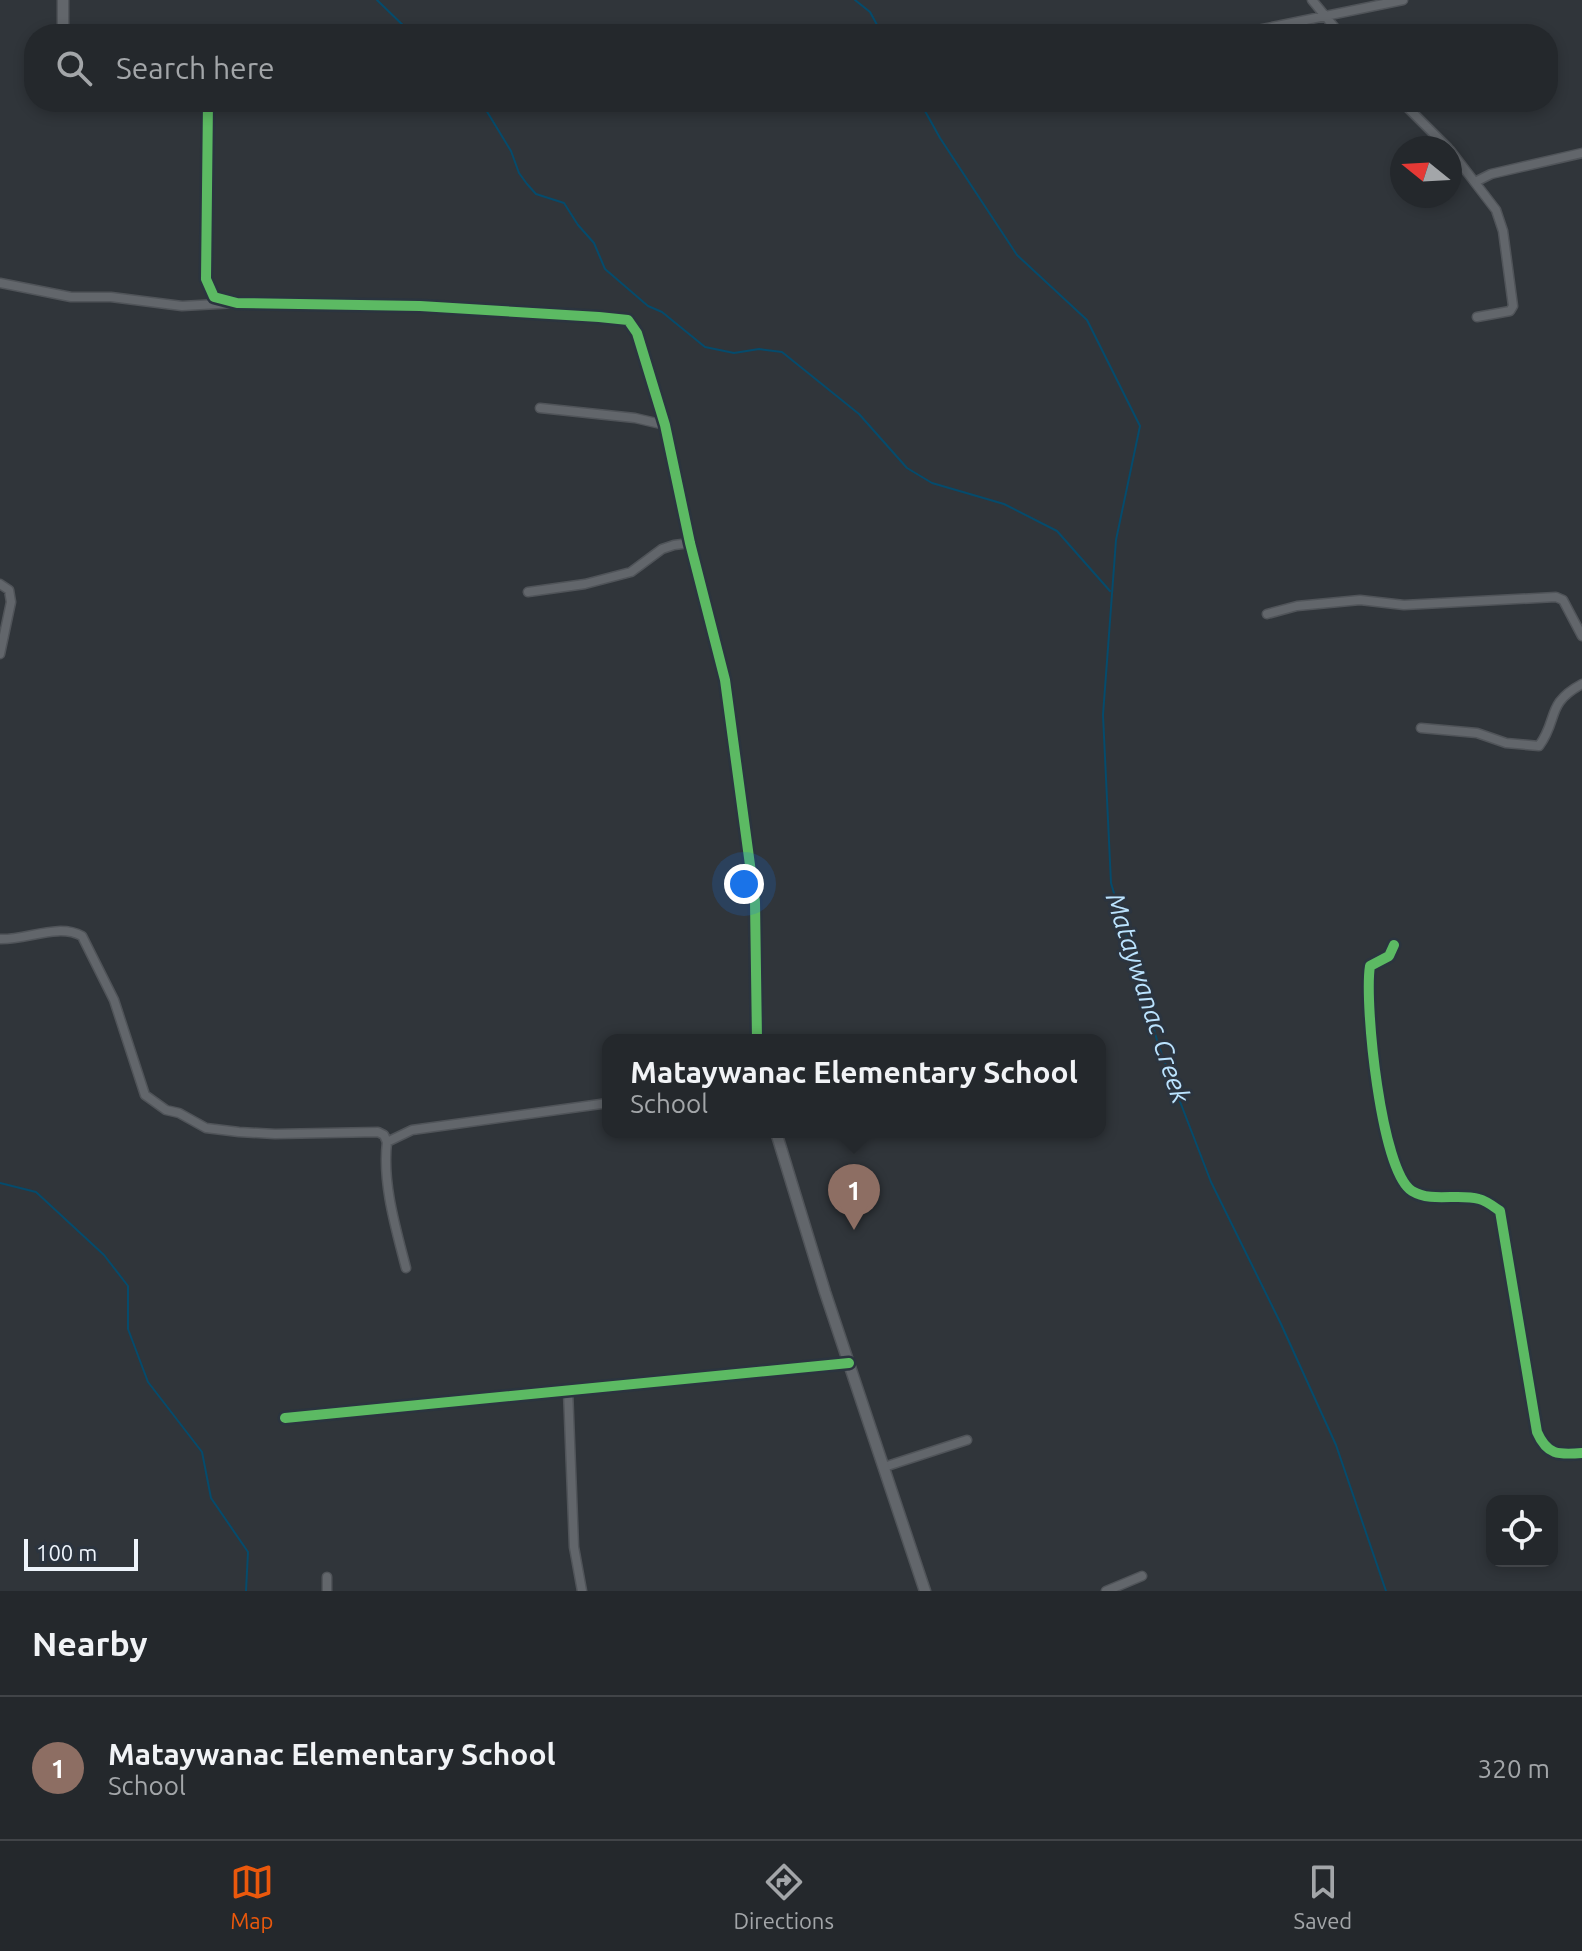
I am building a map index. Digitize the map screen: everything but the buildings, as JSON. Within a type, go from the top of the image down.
[{"type":"street","points":[[63,0],[63,24]]},
{"type":"street","points":[[1312,0],[1331,24]]},
{"type":"street","points":[[1289,24],[1403,0]]},
{"type":"street","points":[[208,112],[206,279],[214,297],[237,303]]},
{"type":"street","points":[[1412,112],[1436,136]]},
{"type":"street","points":[[1475,182],[1491,174],[1582,153]]},
{"type":"street","points":[[1462,166],[1496,210],[1503,231],[1513,306],[1510,311],[1477,317]]},
{"type":"street","points":[[0,283],[71,297],[111,297],[182,306],[237,303],[420,306],[628,320],[637,333],[665,425],[690,543],[725,680],[755,902],[757,1034]]},
{"type":"street","points":[[540,408],[635,418],[665,425]]},
{"type":"street","points":[[528,592],[585,584],[631,572],[662,549],[690,543]]},
{"type":"street","points":[[0,584],[9,590],[11,602],[0,654]]},
{"type":"street","points":[[1267,614],[1297,606],[1360,600],[1404,605],[1556,597],[1563,600],[1582,636]]},
{"type":"street","points":[[1421,728],[1477,733],[1506,743],[1539,746],[1555,704],[1582,684]]},
{"type":"street","points":[[0,939],[64,931],[73,931],[82,936],[114,1000],[145,1095],[166,1110],[179,1113],[206,1128],[275,1134],[378,1132],[384,1135],[393,1213],[406,1268]]},
{"type":"street","points":[[1394,945],[1389,956],[1370,966],[1368,1019],[1387,1137],[1400,1177],[1411,1191],[1424,1196],[1479,1199],[1500,1211],[1537,1432],[1543,1447],[1550,1452],[1582,1453]]},
{"type":"street","points":[[387,1142],[412,1130],[602,1104]]},
{"type":"street","points":[[778,1138],[925,1591]]},
{"type":"street","points":[[285,1418],[849,1363]]},
{"type":"street","points":[[568,1390],[574,1547],[582,1591]]},
{"type":"street","points":[[884,1467],[967,1440]]},
{"type":"street","points":[[1106,1591],[1142,1576]]},
{"type":"street","points":[[327,1577],[327,1591]]},
{"type":"waterway","points":[[377,0],[402,24]]},
{"type":"waterway","name":"Mataywanac Creek","points":[[855,0],[870,12],[877,24]]},
{"type":"waterway","points":[[487,112],[527,184],[536,194],[564,203],[594,243],[605,269],[648,306],[662,312],[705,347],[734,353],[759,349],[782,352],[859,414],[907,468],[932,483],[1004,504],[1057,531],[1110,591]]},
{"type":"waterway","name":"Mataywanac Creek","points":[[926,112],[1017,255],[1087,320],[1140,426],[1116,540],[1103,715],[1111,883],[1159,1047],[1211,1182],[1336,1445],[1386,1591]]},
{"type":"waterway","points":[[0,1183],[36,1192],[104,1255],[128,1286],[128,1329],[148,1382],[202,1452],[211,1498],[248,1552],[246,1591]]},
{"type":"cycle path","points":[[208,112],[206,279],[214,297],[237,303],[420,306],[599,317],[628,320],[637,333],[665,425],[690,543],[725,680],[755,902],[757,1034]]},
{"type":"cycle path","points":[[1394,945],[1389,956],[1370,966],[1369,986],[1377,1085],[1392,1153],[1401,1177],[1412,1191],[1436,1197],[1479,1199],[1500,1211],[1537,1432],[1554,1452],[1582,1453]]},
{"type":"cycle path","points":[[285,1418],[849,1363]]},
{"type":"place","name":"Mataywanac Elementary School","points":[[854,1230]]}]
